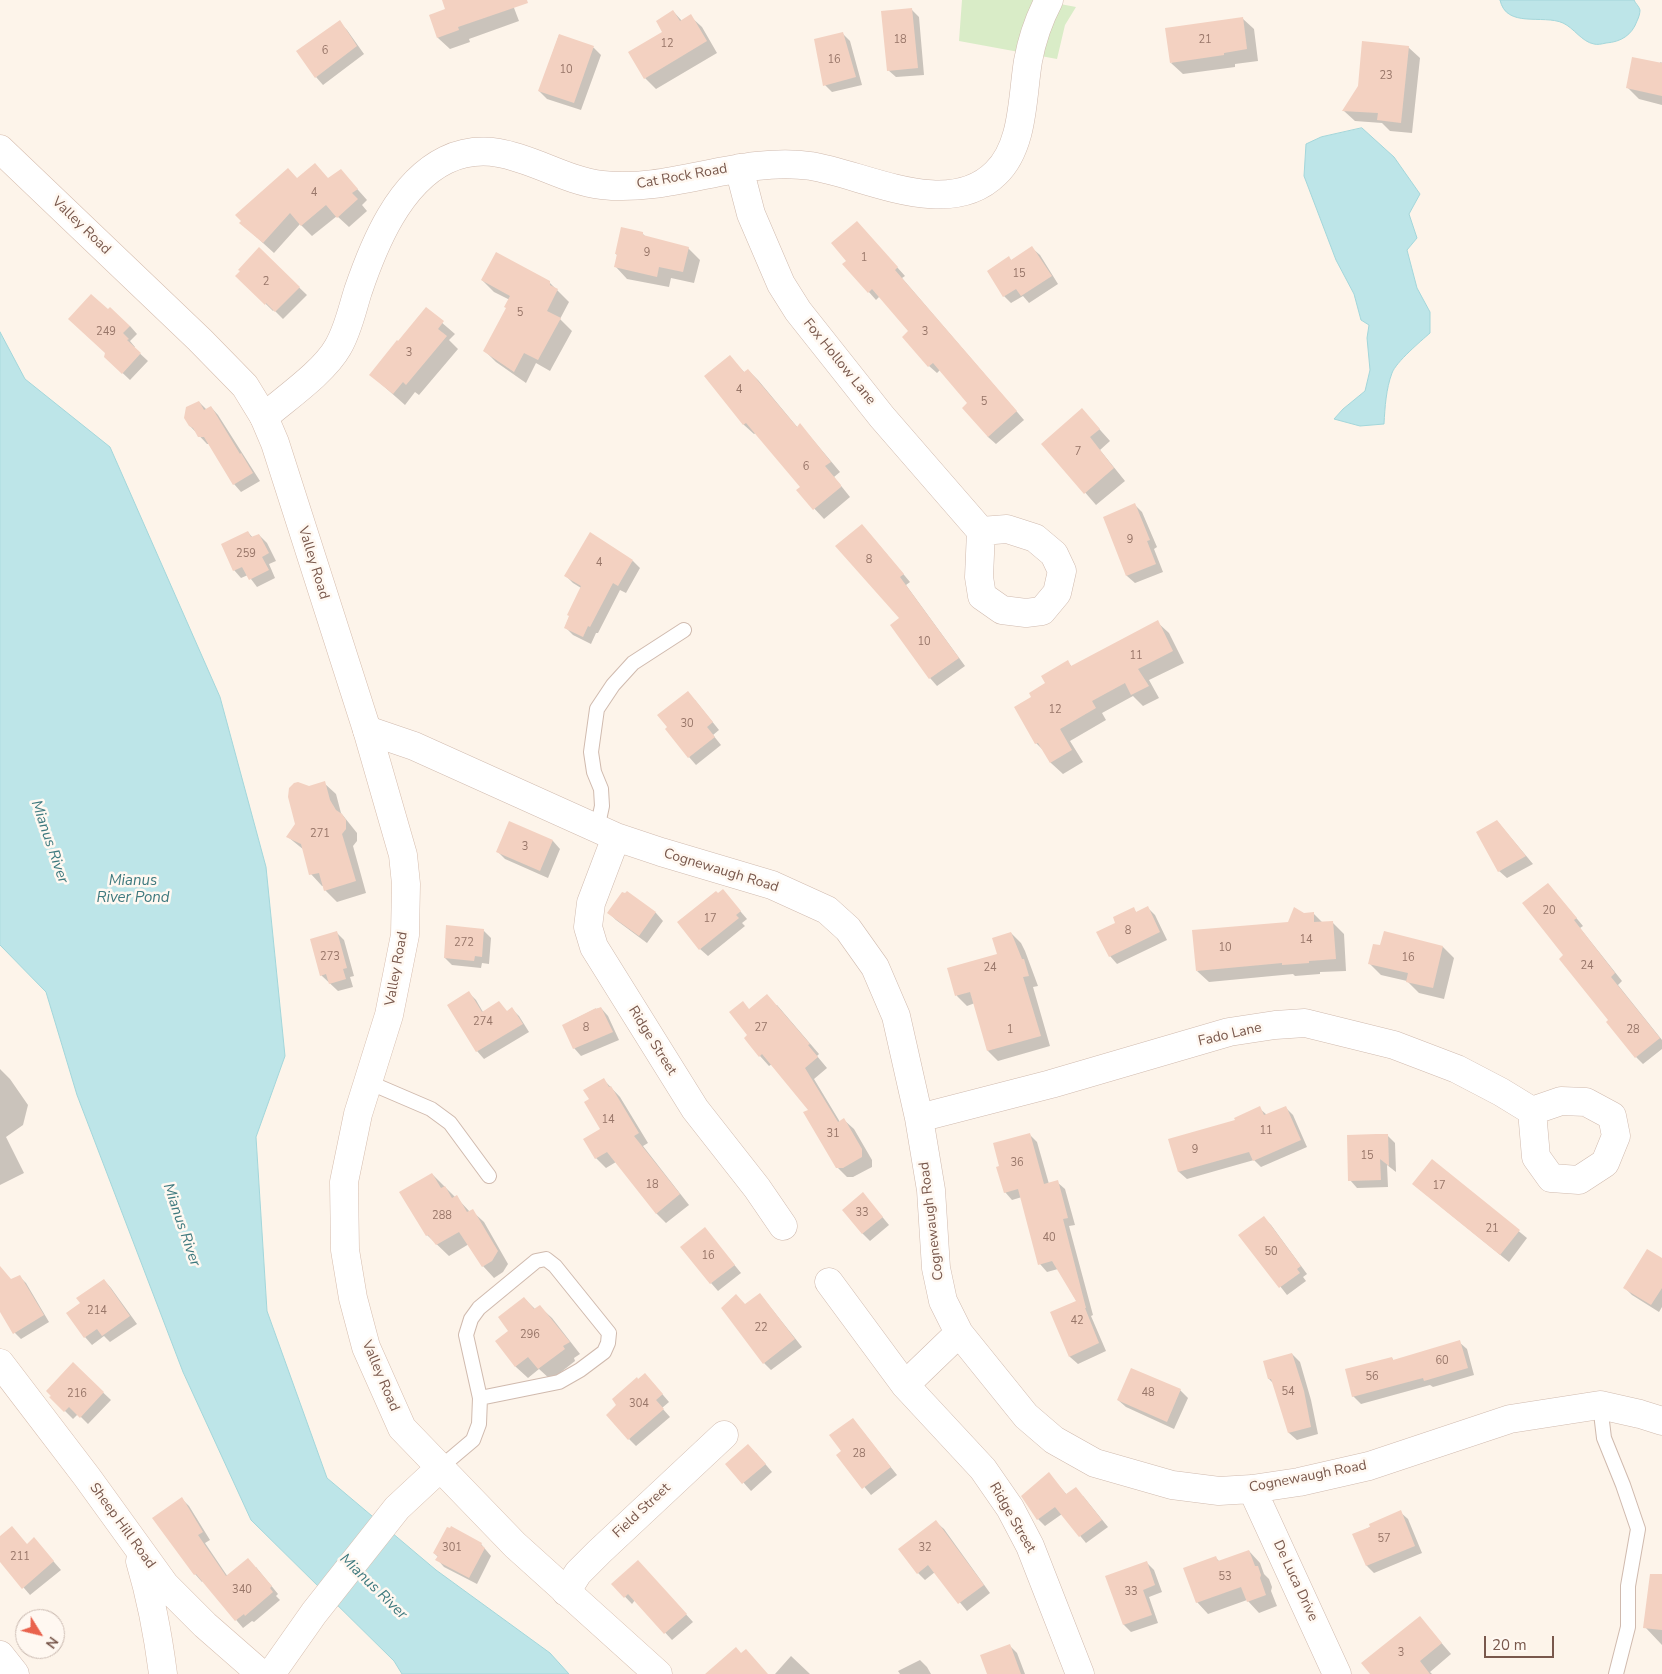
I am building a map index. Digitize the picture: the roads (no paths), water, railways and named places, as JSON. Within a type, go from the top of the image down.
[{"type":"street","name":"Cat Rock Road","points":[[264,417],[309,379],[338,349],[348,326],[359,289],[386,224],[406,194],[423,175],[445,161],[460,155],[488,152],[499,153],[530,161],[583,181],[600,185],[643,185],[739,168],[774,164],[811,166],[898,189],[939,195],[971,189],[996,174],[1005,163],[1012,149],[1022,107],[1032,44],[1040,19],[1050,0]]},
{"type":"street","name":"Valley Road","points":[[0,149],[200,340],[245,386],[264,417],[275,443],[368,730],[402,856],[406,884],[405,935],[389,1015],[358,1114],[344,1182],[345,1250],[353,1298],[366,1347],[402,1428],[515,1545],[658,1674]]},
{"type":"street","name":"Fox Hollow Lane","points":[[739,168],[751,214],[781,284],[798,311],[882,417],[981,531]]},
{"type":"street","name":"Cognewaugh Road","points":[[368,730],[414,746],[606,833],[661,852],[772,885],[827,910],[848,929],[875,967],[896,1016],[919,1118],[931,1190],[936,1268],[943,1300],[959,1333],[1026,1416],[1054,1440],[1095,1463],[1172,1485],[1219,1491],[1252,1489],[1299,1482],[1369,1466],[1510,1419],[1600,1405],[1662,1421]]},
{"type":"street","name":"Ridge Street","points":[[606,833],[591,903],[588,927],[594,948],[695,1109],[757,1188],[784,1226]]},
{"type":"street","name":"Fado Lane","points":[[919,1118],[1051,1084],[1229,1032],[1275,1025],[1305,1023],[1394,1045],[1457,1069],[1501,1092],[1532,1112]]},
{"type":"street","name":"Ridge Street","points":[[829,1282],[905,1385],[983,1470],[1010,1508],[1034,1554],[1080,1674]]},
{"type":"street","points":[[905,1385],[959,1333]]},
{"type":"street","name":"Sheep Hill Road","points":[[0,1363],[87,1477],[165,1585],[261,1674]]},
{"type":"street","name":"Field Street","points":[[566,1592],[578,1574],[599,1552],[724,1435]]},
{"type":"street","points":[[271,1674],[314,1613],[397,1508],[441,1467]]},
{"type":"street","name":"De Luca Drive","points":[[1252,1489],[1337,1674]]},
{"type":"street","points":[[135,1544],[159,1637],[163,1674]]},
{"type":"street","points":[[0,1655],[15,1674]]},
{"type":"lane","points":[[606,833],[601,789],[594,772],[591,752],[597,709],[613,685],[633,663],[684,630]]},
{"type":"lane","points":[[368,1082],[431,1109],[450,1123],[489,1176]]},
{"type":"lane","points":[[441,1467],[473,1440],[479,1424],[480,1398],[466,1336],[471,1319],[479,1308],[536,1261],[546,1259],[555,1266],[609,1333],[608,1343],[604,1352],[580,1370],[559,1382],[480,1398]]},
{"type":"lane","points":[[1600,1405],[1604,1438],[1638,1529],[1628,1586],[1628,1627],[1616,1674]]},
{"type":"water","points":[[1500,0],[1634,0],[1640,11],[1635,26],[1629,34],[1616,41],[1597,44],[1586,41],[1563,23],[1517,18],[1510,15],[1504,9]]},
{"type":"water","points":[[1362,128],[1394,157],[1420,194],[1409,214],[1417,238],[1407,250],[1417,288],[1430,312],[1430,333],[1394,368],[1387,392],[1384,424],[1360,426],[1334,419],[1365,391],[1370,370],[1367,338],[1369,325],[1361,320],[1354,294],[1336,260],[1304,176],[1306,144],[1321,137]]},
{"type":"water","name":"Mianus River Pond","points":[[0,332],[25,379],[110,447],[220,697],[266,867],[285,1056],[256,1137],[267,1311],[327,1478],[436,1570],[550,1653],[569,1674],[402,1674],[394,1661],[251,1520],[183,1372],[77,1095],[46,992],[0,945]]},
{"type":"water label","name":"Mianus River","points":[[49,842]]},
{"type":"water label","name":"Mianus River","points":[[181,1225]]},
{"type":"water label","name":"Mianus River","points":[[373,1587]]}]
